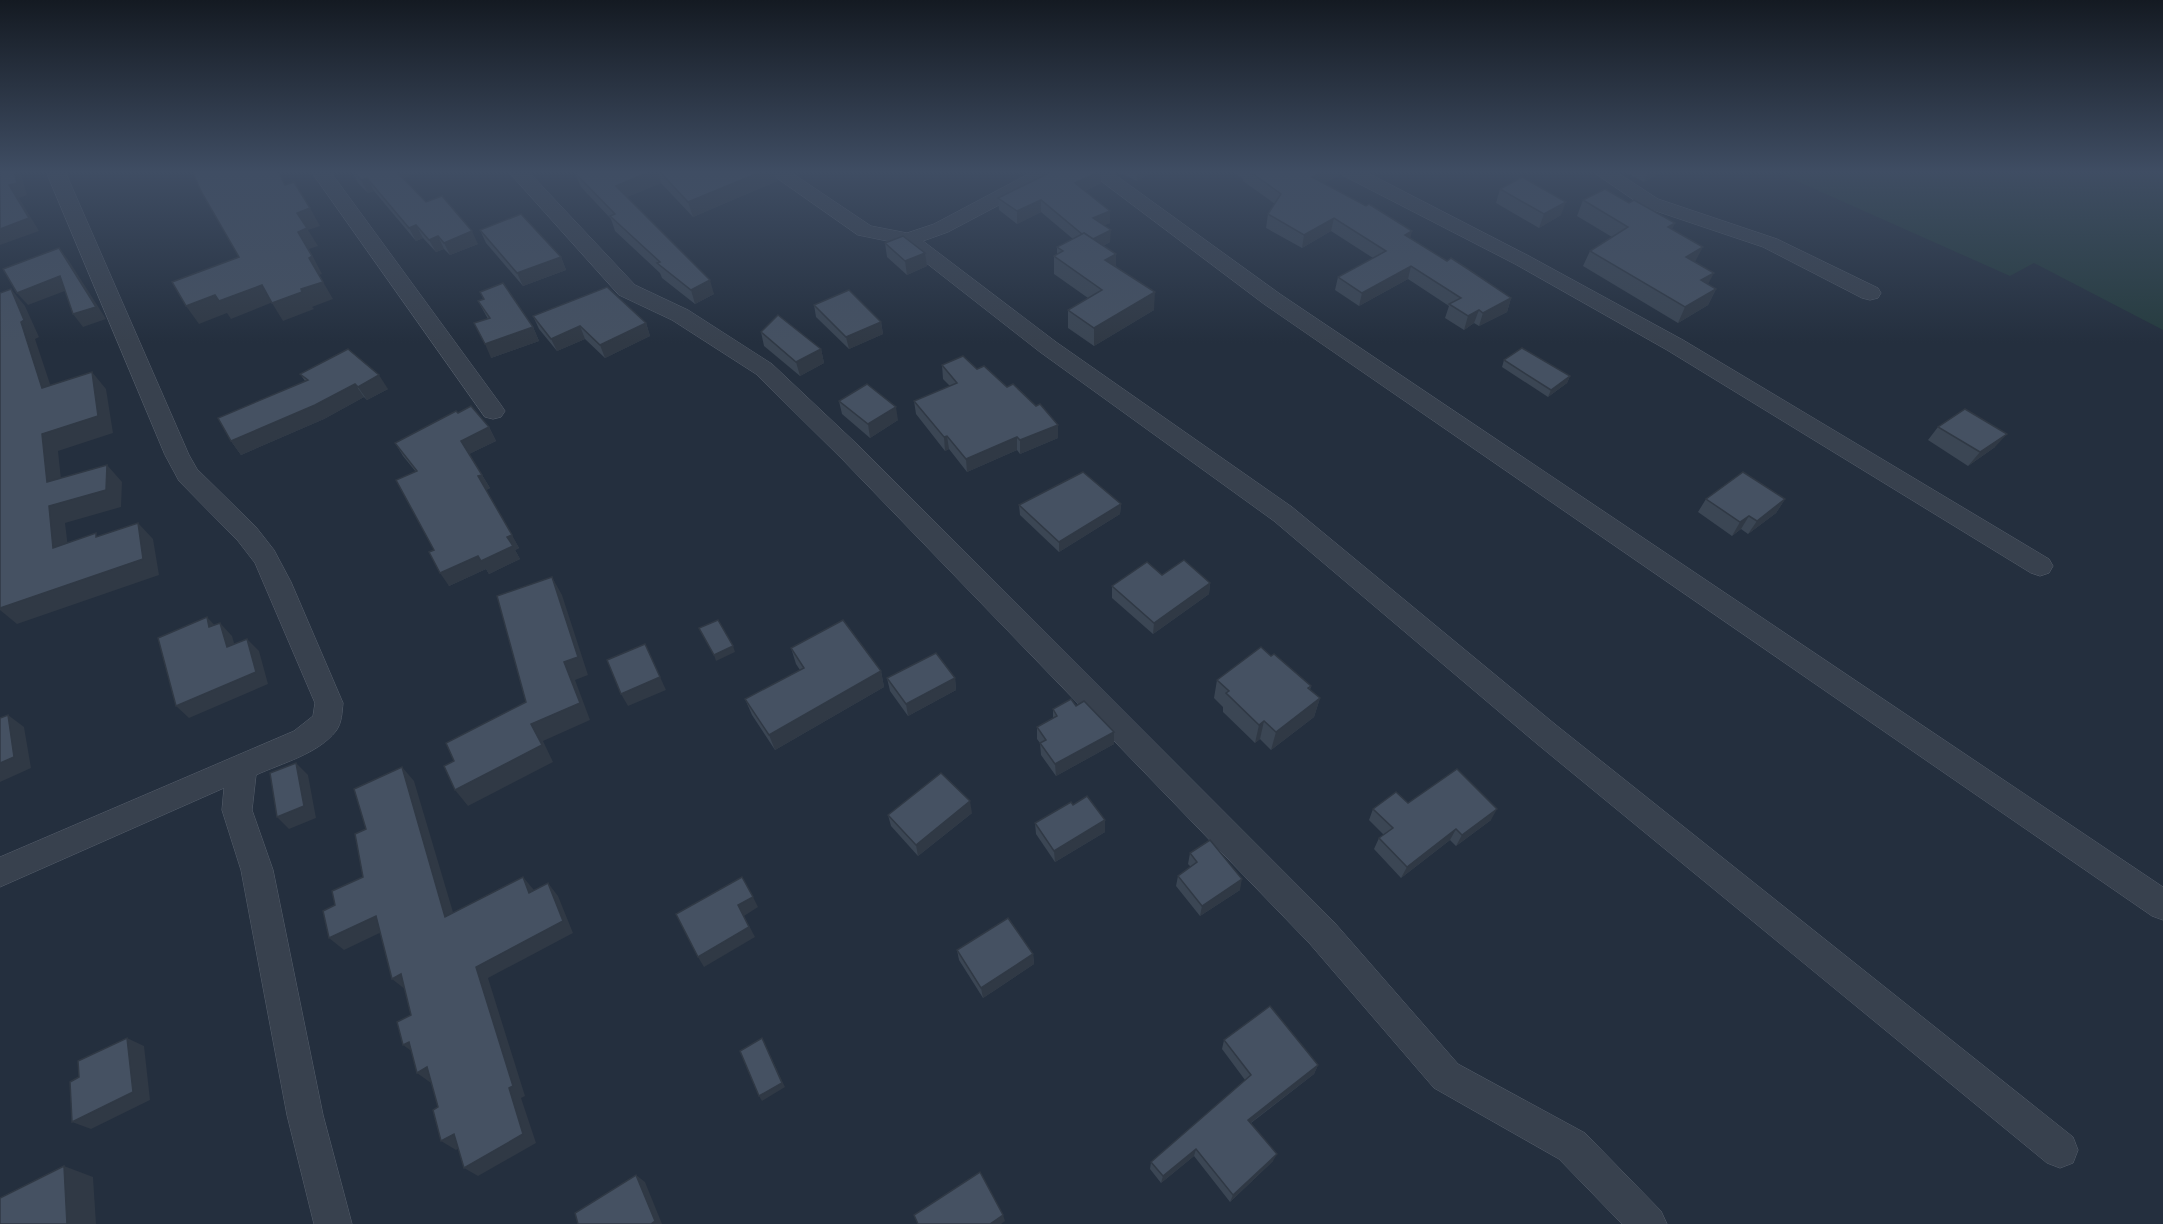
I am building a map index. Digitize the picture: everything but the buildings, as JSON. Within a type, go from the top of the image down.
[{"type":"street","points":[[0,872],[304,740],[326,722],[329,703],[278,582],[265,558],[247,534],[188,475],[177,455],[80,228]]},
{"type":"street","points":[[361,228],[493,411]]},
{"type":"street","points":[[570,228],[627,290],[680,315],[764,369],[851,453],[1322,933],[1446,1076],[1572,1146],[1648,1224]]},
{"type":"street","points":[[861,228],[865,231],[908,239],[1048,347],[1283,514],[1555,741],[2060,1150]]},
{"type":"street","points":[[908,239],[941,228]]},
{"type":"street","points":[[1175,228],[1272,299],[2163,905]]},
{"type":"street","points":[[1460,228],[1675,345],[2040,566]]},
{"type":"street","points":[[1726,228],[1770,243],[1870,293]]},
{"type":"street","points":[[242,767],[237,810],[257,870],[305,1115],[333,1224]]},
{"type":"green space","points":[[1902,228],[2163,228],[2163,330],[2034,263],[2010,276]]}]
